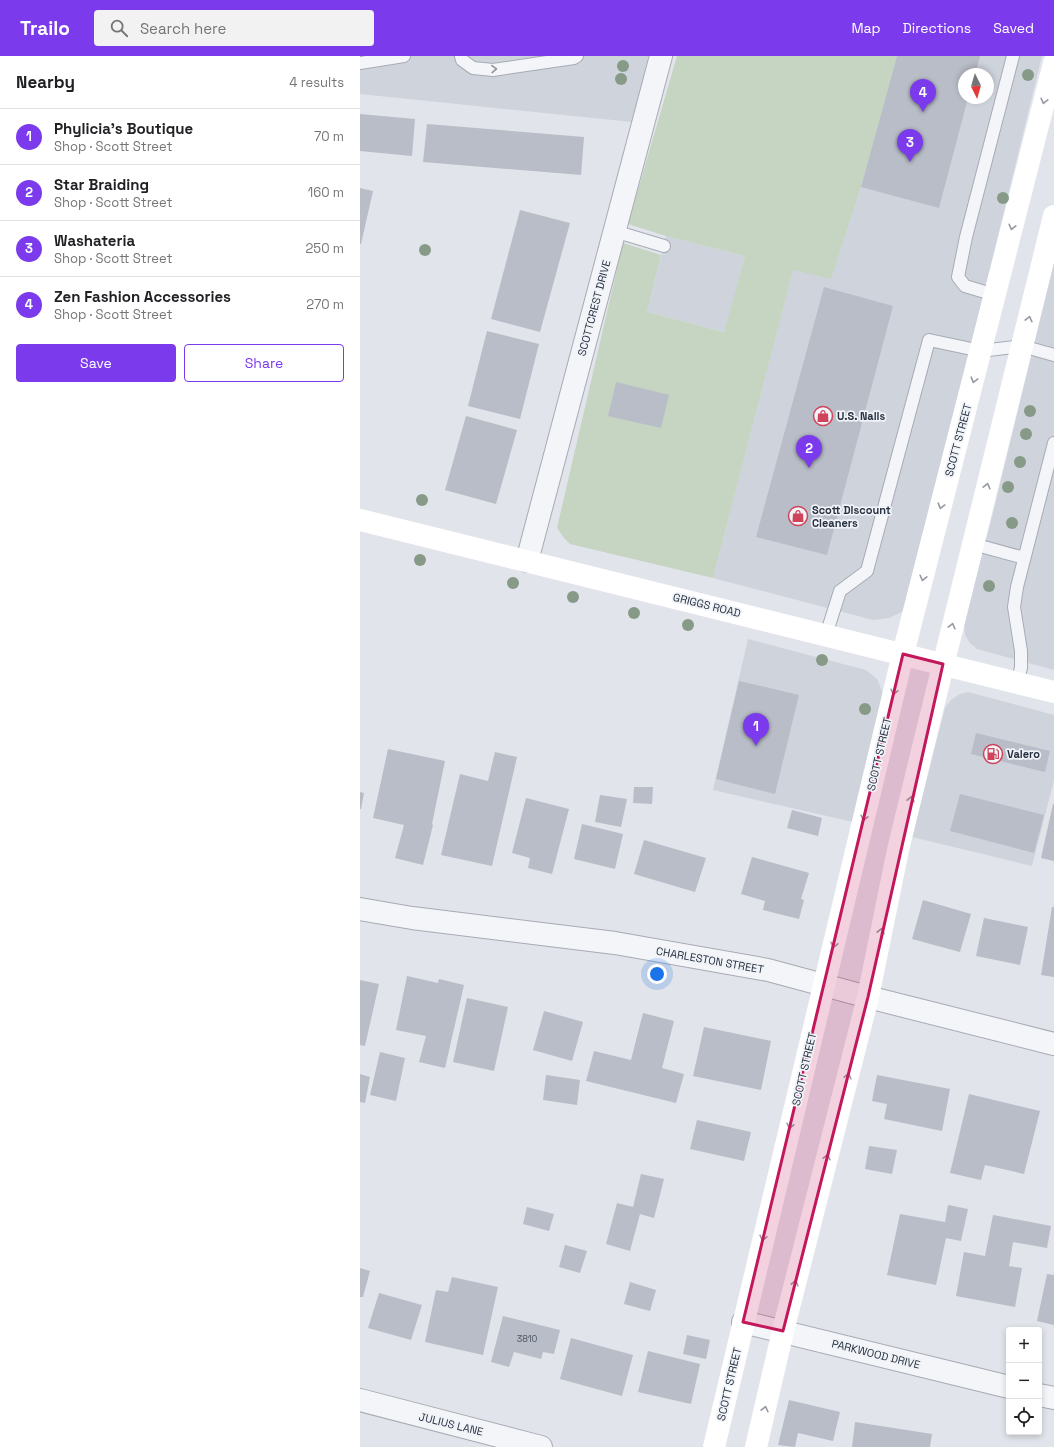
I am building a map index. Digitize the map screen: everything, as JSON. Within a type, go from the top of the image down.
[{"type":"main road","name":"SCOTT STREET","points":[[714,1447],[903,654],[1054,63]]},
{"type":"main road","points":[[756,1447],[783,1331],[868,997],[898,850],[1054,216]]},
{"type":"main road","name":"GRIGGS ROAD","points":[[360,520],[1054,692]]},
{"type":"street","name":"SCOTTCREST DRIVE","points":[[526,561],[661,56]]},
{"type":"street","name":"CHARLESTON STREET","points":[[360,909],[412,918],[615,943],[768,970],[1054,1044]]},
{"type":"street","name":"PARKWOOD DRIVE","points":[[743,1322],[1006,1386]]},
{"type":"street","points":[[1042,1396],[1054,1398]]},
{"type":"street","name":"JULIUS LANE","points":[[360,1400],[541,1447]]},
{"type":"lane","points":[[360,63],[404,56]]},
{"type":"lane","points":[[461,56],[462,60],[473,68],[493,70],[574,58],[577,56]]},
{"type":"lane","points":[[995,295],[965,286],[958,277],[966,237],[1013,56]]},
{"type":"lane","points":[[614,231],[664,246]]},
{"type":"lane","points":[[826,635],[840,591],[867,571],[929,340],[981,351],[1022,346],[1054,355]]},
{"type":"lane","points":[[1017,682],[1021,668],[1021,651],[1014,607],[1017,587],[1054,443]]},
{"type":"lane","points":[[973,544],[1024,558]]},
{"type":"highlighted area","points":[[903,654],[943,664],[868,997],[783,1331],[743,1322]]},
{"type":"shaded area","points":[[360,56],[649,56],[632,122],[360,94]]},
{"type":"shaded area","points":[[897,56],[1042,56],[909,599],[902,612],[889,618],[873,620],[713,578],[793,269],[831,278],[861,187]]},
{"type":"shaded area","points":[[666,236],[745,256],[725,332],[647,312]]},
{"type":"shaded area","points":[[1054,263],[1054,670],[977,649],[970,643],[965,635],[964,624],[991,521]]},
{"type":"shaded area","points":[[748,639],[866,670],[877,679],[882,691],[882,701],[853,822],[713,790]]},
{"type":"shaded area","name":"Valero","points":[[968,692],[1054,715],[1054,780],[1032,866],[912,837],[945,708],[951,700],[960,694]]},
{"type":"green space","points":[[677,56],[897,56],[861,187],[831,279],[793,270],[713,578],[570,544],[557,528],[623,243],[661,255],[647,312],[724,332],[745,256],[666,236],[628,224]]},
{"type":"building","points":[[897,56],[980,56],[977,68],[958,68],[958,104],[966,104],[939,208],[861,187]]},
{"type":"building","points":[[360,114],[415,119],[412,156],[360,151]]},
{"type":"building","points":[[427,124],[584,137],[581,175],[423,162]]},
{"type":"building","points":[[360,188],[373,191],[361,244],[360,244]]},
{"type":"building","points":[[520,210],[570,223],[540,332],[491,319]]},
{"type":"building","points":[[824,287],[893,306],[827,555],[756,537]]},
{"type":"building","points":[[487,331],[539,344],[520,419],[468,406]]},
{"type":"building","points":[[616,382],[669,395],[661,428],[608,416]]},
{"type":"building","points":[[466,416],[517,430],[496,504],[445,490]]},
{"type":"building","points":[[739,681],[799,695],[775,794],[716,779]]},
{"type":"building","points":[[976,733],[1050,751],[1045,772],[971,754]]},
{"type":"building","points":[[388,749],[445,761],[433,825],[423,865],[395,858],[404,825],[373,818]]},
{"type":"building","points":[[495,752],[517,757],[492,866],[441,855],[460,774],[488,781]]},
{"type":"building","points":[[634,787],[653,787],[652,804],[633,803]]},
{"type":"building","points":[[360,792],[364,793],[361,809],[360,809]]},
{"type":"building","points":[[960,794],[1044,815],[1034,853],[950,831]]},
{"type":"building","points":[[600,795],[627,799],[621,827],[595,822]]},
{"type":"building","points":[[526,798],[569,809],[552,874],[528,868],[530,858],[512,853]]},
{"type":"building","points":[[1054,804],[1054,861],[1041,858]]},
{"type":"building","points":[[792,810],[822,818],[818,836],[787,828]]},
{"type":"building","points":[[582,824],[623,834],[615,869],[574,859]]},
{"type":"building","points":[[644,840],[706,858],[695,892],[634,874]]},
{"type":"building","points":[[752,857],[809,873],[801,899],[804,900],[799,919],[763,910],[765,901],[741,894]]},
{"type":"building","points":[[923,900],[971,914],[960,952],[912,939]]},
{"type":"building","points":[[1052,907],[1054,907],[1054,977],[1041,975]]},
{"type":"building","points":[[984,918],[1028,927],[1020,965],[976,956]]},
{"type":"building","points":[[407,976],[438,983],[439,979],[464,985],[445,1068],[419,1062],[426,1036],[396,1030]]},
{"type":"building","points":[[360,980],[379,984],[365,1046],[360,1045]]},
{"type":"building","points":[[467,998],[508,1007],[494,1071],[453,1062]]},
{"type":"building","points":[[544,1011],[583,1022],[572,1061],[533,1050]]},
{"type":"building","points":[[643,1013],[674,1021],[662,1068],[684,1074],[676,1103],[586,1081],[594,1051],[631,1060]]},
{"type":"building","points":[[704,1027],[771,1041],[761,1090],[693,1076]]},
{"type":"building","points":[[380,1052],[405,1058],[396,1101],[370,1095]]},
{"type":"building","points":[[360,1074],[370,1077],[365,1103],[360,1102]]},
{"type":"building","points":[[546,1075],[580,1080],[577,1105],[543,1100]]},
{"type":"building","points":[[877,1075],[950,1089],[942,1131],[884,1119],[887,1104],[872,1101]]},
{"type":"building","points":[[969,1094],[1040,1111],[1024,1174],[985,1165],[981,1180],[950,1173]]},
{"type":"building","points":[[697,1120],[751,1132],[744,1161],[690,1149]]},
{"type":"building","points":[[869,1146],[897,1150],[892,1174],[865,1169]]},
{"type":"building","points":[[641,1174],[664,1179],[654,1218],[640,1214],[630,1251],[606,1244],[617,1203],[633,1207]]},
{"type":"building","points":[[948,1205],[968,1209],[961,1241],[946,1238],[936,1285],[887,1275],[900,1214],[945,1222]]},
{"type":"building","points":[[527,1207],[554,1214],[549,1231],[523,1224]]},
{"type":"building","points":[[993,1215],[1051,1226],[1047,1248],[1013,1242],[1009,1266],[1022,1268],[1015,1307],[956,1296],[964,1252],[985,1256]]},
{"type":"building","points":[[565,1245],[587,1251],[580,1273],[559,1267]]},
{"type":"building","points":[[360,1268],[370,1271],[363,1297],[360,1297]]},
{"type":"building","points":[[1047,1274],[1054,1275],[1054,1325],[1037,1321]]},
{"type":"building","points":[[452,1277],[498,1287],[483,1355],[425,1342],[436,1290],[448,1292]]},
{"type":"building","points":[[630,1282],[656,1290],[650,1311],[624,1304]]},
{"type":"building","points":[[379,1293],[422,1305],[411,1340],[368,1328]]},
{"type":"building","points":[[503,1316],[560,1330],[554,1354],[543,1352],[541,1359],[514,1352],[509,1367],[491,1362]]},
{"type":"building","points":[[687,1335],[710,1340],[706,1359],[683,1354]]},
{"type":"building","points":[[571,1338],[633,1355],[622,1396],[560,1379]]},
{"type":"building","points":[[648,1351],[700,1364],[691,1404],[638,1392]]},
{"type":"building","points":[[789,1400],[840,1412],[833,1441],[798,1433],[795,1447],[778,1445]]},
{"type":"building","points":[[855,1422],[932,1434],[930,1447],[852,1447]]},
{"type":"place","name":"Zen Fashion Accessories","points":[[923,112]]},
{"type":"place","name":"Washateria","points":[[910,162]]},
{"type":"place","name":"U.S. Nails","points":[[823,416]]},
{"type":"place","name":"Star Braiding","points":[[809,468]]},
{"type":"place","name":"Scott Discount Cleaners","points":[[798,516]]},
{"type":"place","name":"Phylicia's Boutique","points":[[756,746]]},
{"type":"place","name":"Valero","points":[[993,754]]}]
